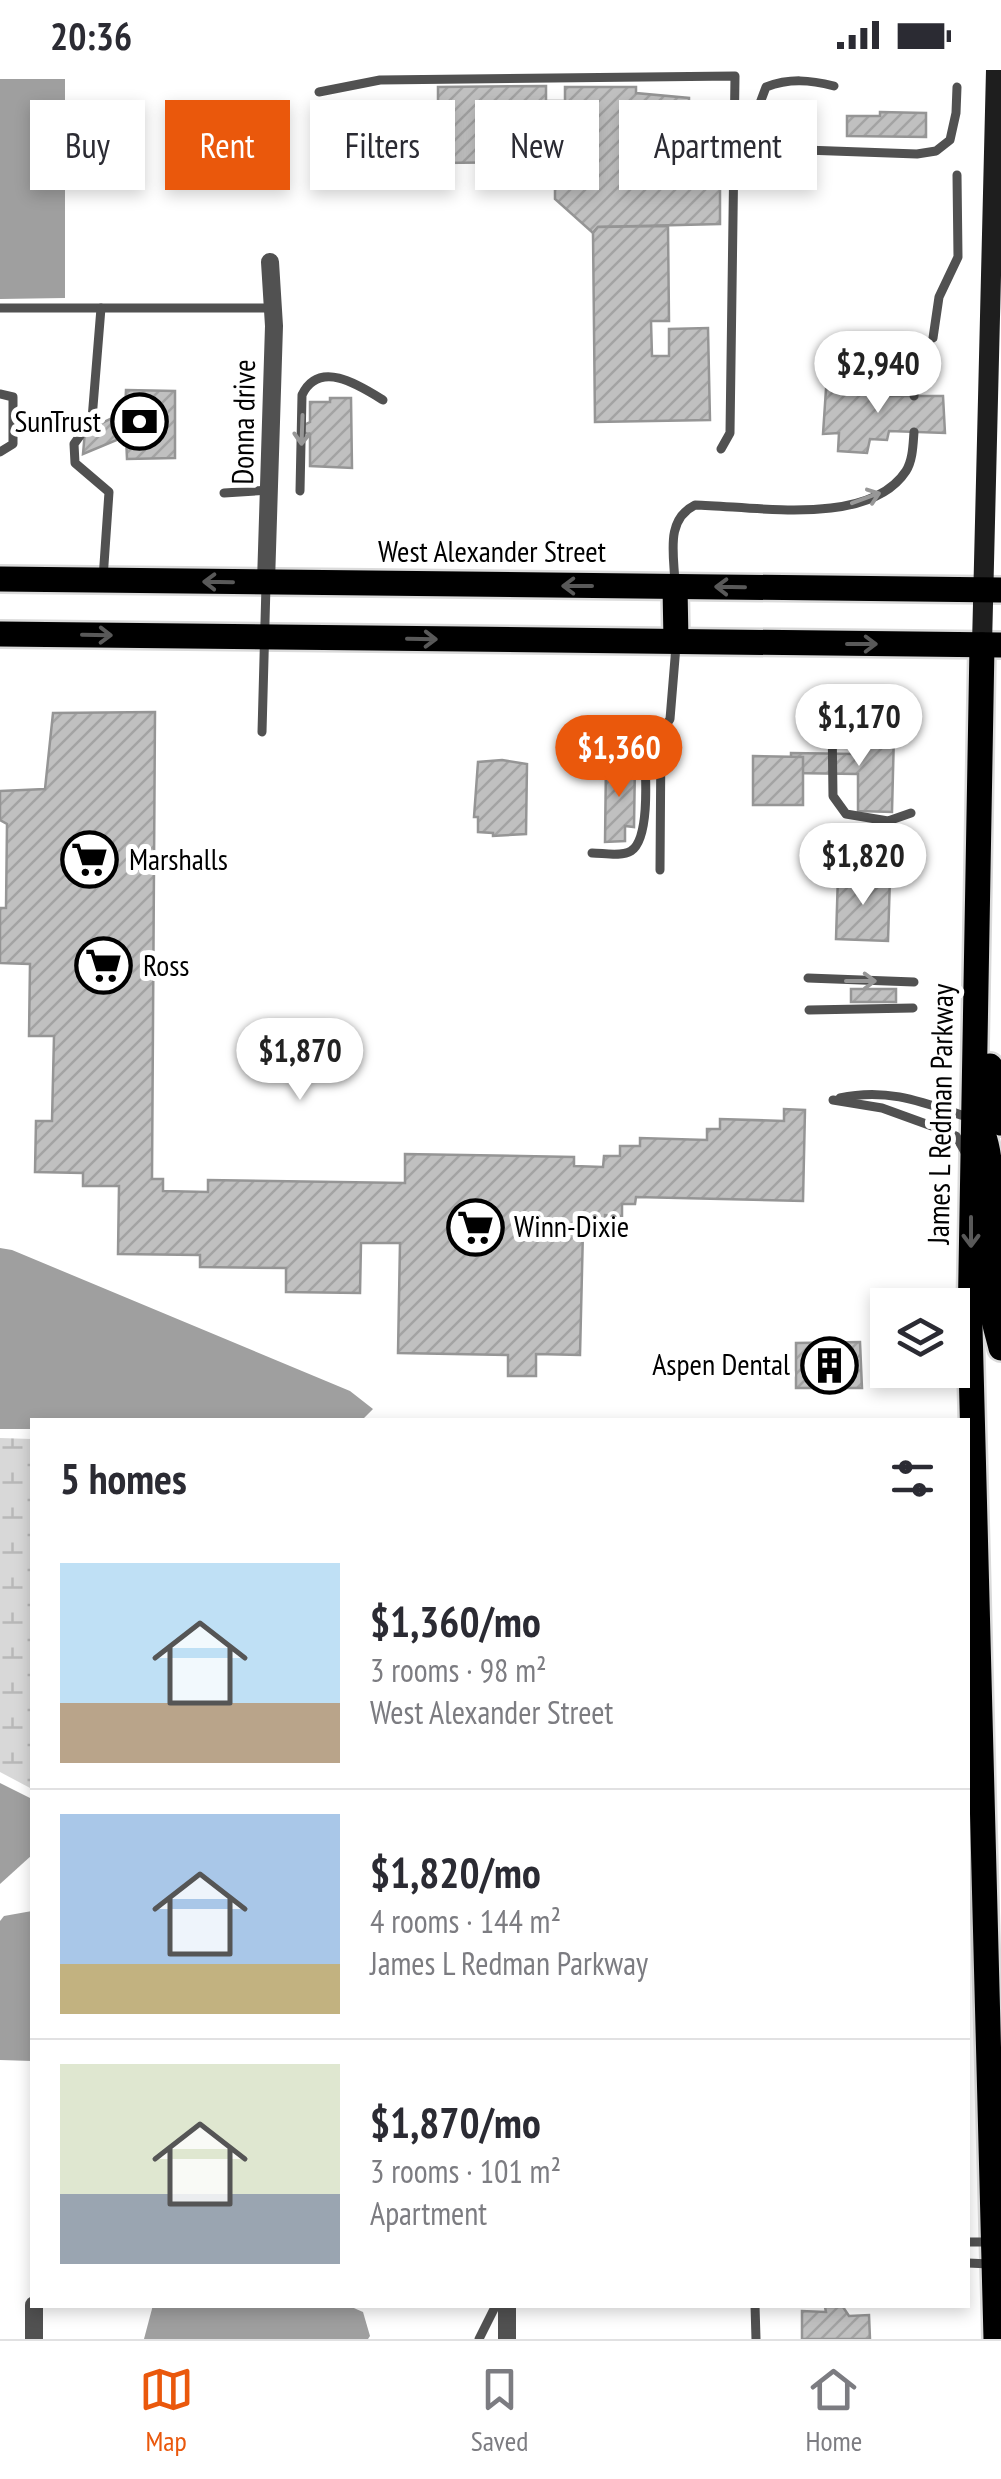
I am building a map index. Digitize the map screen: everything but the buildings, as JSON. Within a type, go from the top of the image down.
[{"type":"main road","name":"James L Redman Parkway","points":[[964,1288],[972,1164],[976,944],[991,645],[996,70]]},
{"type":"main road","name":"West Alexander Street","points":[[8,583],[103,580],[992,590]]},
{"type":"main road","points":[[675,586],[676,641]]},
{"type":"main road","points":[[0,634],[991,645]]},
{"type":"main road","points":[[976,944],[986,964],[990,989],[990,1089],[1001,1124]]},
{"type":"main road","points":[[973,1119],[982,1128],[990,1155],[992,1310],[1001,1348]]},
{"type":"main road","name":"James L Redman Parkway","points":[[964,1388],[965,1418]]},
{"type":"main road","name":"James L Redman Parkway","points":[[970,1514],[987,1998],[989,2250],[996,2339]]},
{"type":"main road","points":[[987,1998],[1001,2031]]},
{"type":"street","name":"Donna drive","points":[[266,582],[273,308],[270,262]]},
{"type":"street","points":[[34,2308],[34,2339]]},
{"type":"street","points":[[507,2308],[507,2339]]},
{"type":"lane","points":[[319,92],[380,80],[735,76],[730,433],[721,450]]},
{"type":"lane","points":[[834,86],[810,80],[766,87],[760,103],[763,141],[778,149],[917,154],[936,151],[950,140],[957,86]]},
{"type":"lane","points":[[934,338],[939,297],[958,257],[956,175]]},
{"type":"lane","points":[[0,308],[273,308]]},
{"type":"lane","points":[[100,308],[92,419],[74,444],[75,462],[109,492],[103,580]]},
{"type":"lane","points":[[913,340],[914,396]]},
{"type":"lane","points":[[300,490],[302,395],[308,382],[320,377],[349,379],[382,400]]},
{"type":"lane","points":[[0,394],[12,398],[15,404],[13,444],[0,452]]},
{"type":"lane","points":[[675,586],[675,521],[684,510],[695,505],[828,509],[868,499],[889,489],[908,469],[914,432]]},
{"type":"lane","points":[[224,493],[270,490]]},
{"type":"lane","points":[[262,732],[266,582]]},
{"type":"lane","points":[[660,870],[661,733],[670,719],[676,641]]},
{"type":"lane","points":[[832,720],[833,796],[846,814],[888,820],[910,813]]},
{"type":"lane","points":[[592,852],[628,854],[644,829],[644,733]]},
{"type":"lane","points":[[808,978],[914,982]]},
{"type":"lane","points":[[809,1010],[913,1008]]},
{"type":"lane","points":[[972,1164],[956,1136],[882,1108],[832,1100],[870,1092],[917,1100],[973,1119]]},
{"type":"lane","points":[[479,2339],[494,2308]]},
{"type":"lane","points":[[755,2308],[756,2339]]},
{"type":"green space","points":[[0,1438],[30,1439],[30,1788],[0,1772]]},
{"type":"shaded area","points":[[0,79],[65,79],[65,100],[30,100],[30,190],[65,190],[65,298],[0,299]]},
{"type":"shaded area","points":[[0,1248],[350,1391],[373,1409],[364,1418],[30,1418],[30,1429],[0,1429]]},
{"type":"shaded area","points":[[0,1783],[30,1798],[30,1857],[0,1884]]},
{"type":"shaded area","points":[[30,1911],[30,2061],[0,2060],[0,1921],[4,1916]]},
{"type":"shaded area","points":[[152,2308],[354,2308],[363,2312],[370,2336],[368,2339],[144,2339]]},
{"type":"place","name":"SunTrust","points":[[140,422]]},
{"type":"place","name":"Marshalls","points":[[90,860]]},
{"type":"place","name":"Ross","points":[[104,966]]},
{"type":"place","name":"Winn-Dixie","points":[[475,1227]]},
{"type":"place","name":"Aspen Dental","points":[[829,1365]]}]
